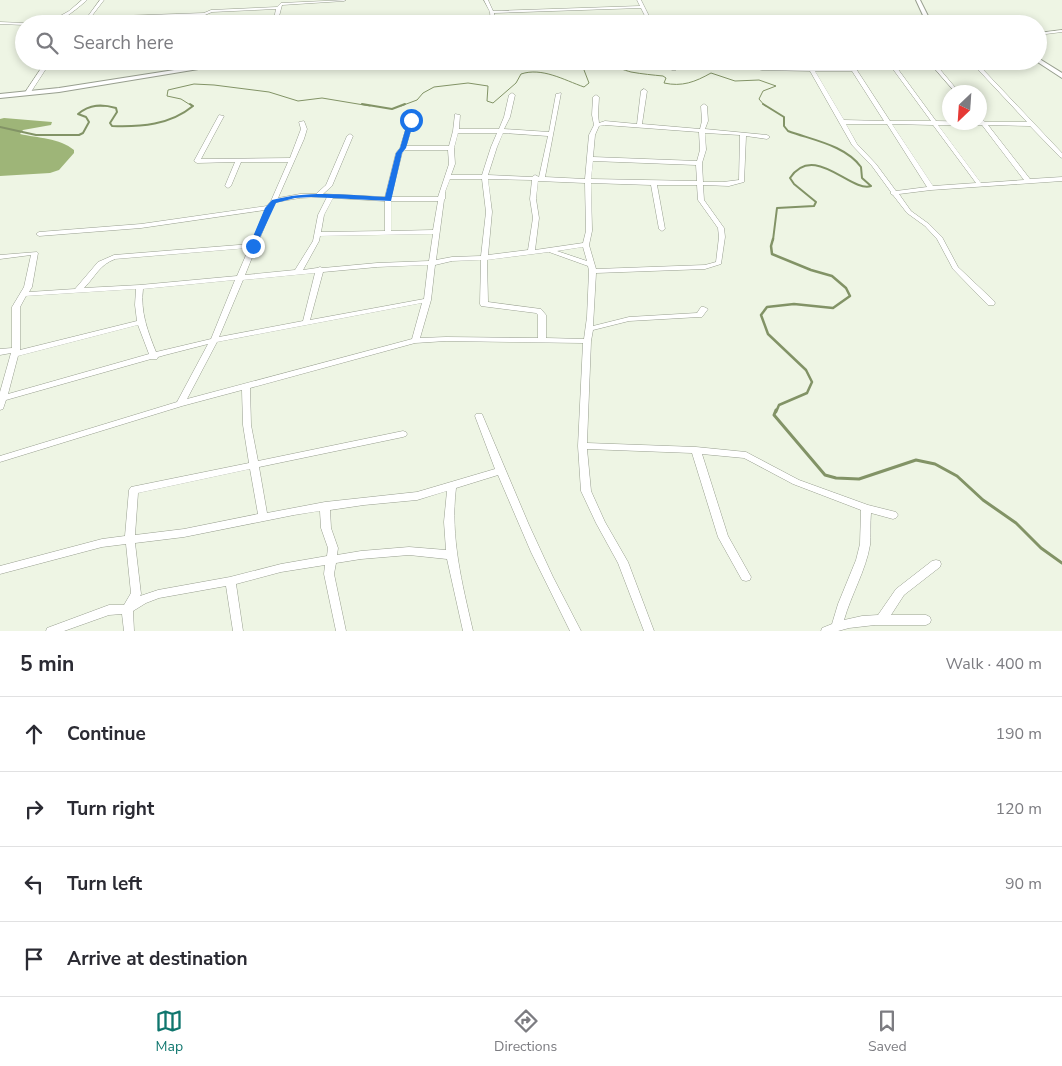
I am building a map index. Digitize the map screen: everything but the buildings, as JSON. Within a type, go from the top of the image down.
[{"type":"street","points":[[64,15],[85,0]]},
{"type":"street","points":[[90,15],[102,0]]},
{"type":"street","points":[[277,15],[282,4],[287,2],[344,0]]},
{"type":"street","points":[[486,0],[492,15]]},
{"type":"street","points":[[639,0],[647,15]]},
{"type":"street","points":[[918,0],[926,15]]},
{"type":"street","points":[[492,12],[643,7]]},
{"type":"street","points":[[181,15],[205,14],[211,11],[279,8]]},
{"type":"street","points":[[0,23],[15,24]]},
{"type":"street","points":[[1047,33],[1062,31]]},
{"type":"street","points":[[1047,66],[1062,76]]},
{"type":"street","points":[[28,94],[44,70]]},
{"type":"street","points":[[0,96],[28,94],[185,70]]},
{"type":"street","points":[[930,188],[854,70],[812,70],[855,145],[875,167],[892,193],[909,212],[927,225],[940,238],[955,268],[991,303]]},
{"type":"street","points":[[896,70],[980,185]]},
{"type":"street","points":[[938,70],[951,85]]},
{"type":"street","points":[[981,70],[1032,124],[1059,149],[1062,156]]},
{"type":"street","points":[[639,126],[644,91]]},
{"type":"street","points":[[542,178],[559,94]]},
{"type":"street","points":[[512,95],[508,117],[485,176],[489,212],[484,258],[484,304],[538,311],[542,315],[542,340]]},
{"type":"street","points":[[596,97],[595,115],[597,125],[592,135],[592,159],[588,180],[589,231],[586,245],[592,268],[582,446],[586,491],[623,562],[649,631]]},
{"type":"street","points":[[550,250],[592,268],[704,267],[719,263],[722,237],[721,228],[702,203],[700,183],[699,163],[703,150],[704,106]]},
{"type":"street","points":[[414,341],[427,300],[438,232],[442,190],[452,161],[451,148],[456,131],[457,115]]},
{"type":"street","points":[[220,116],[198,161],[291,160]]},
{"type":"street","points":[[388,233],[388,199],[399,153],[403,148],[411,120]]},
{"type":"street","points":[[987,121],[1032,124]]},
{"type":"street","points":[[180,404],[214,340],[269,208],[274,201],[301,139],[304,129],[302,122]]},
{"type":"street","points":[[841,122],[942,123]]},
{"type":"street","points":[[597,125],[639,126],[767,137]]},
{"type":"street","points":[[987,128],[1030,182]]},
{"type":"street","points":[[456,131],[550,134]]},
{"type":"street","points":[[448,177],[535,177],[654,183],[729,184],[742,181],[743,134]]},
{"type":"street","points":[[318,195],[328,188],[350,136]]},
{"type":"street","points":[[403,148],[451,148]]},
{"type":"street","points":[[592,159],[699,163]]},
{"type":"street","points":[[228,186],[239,160]]},
{"type":"street","points":[[531,251],[536,218],[533,199],[535,177]]},
{"type":"street","points":[[892,193],[930,188],[1062,179]]},
{"type":"street","points":[[654,183],[662,229]]},
{"type":"street","points":[[274,201],[295,196],[318,195],[388,199],[442,199]]},
{"type":"street","points":[[298,272],[316,241],[321,215],[331,196]]},
{"type":"street","points":[[40,234],[140,226],[269,208]]},
{"type":"street","points":[[317,234],[438,232]]},
{"type":"street","points":[[25,294],[140,287],[320,270],[433,263],[452,259],[484,258],[586,245]]},
{"type":"street","points":[[78,291],[88,283],[92,272],[98,264],[114,258],[253,246]]},
{"type":"street","points":[[0,258],[35,253],[25,294],[16,307],[15,352],[0,407]]},
{"type":"street","points":[[306,322],[320,270]]},
{"type":"street","points":[[140,287],[137,300],[141,322],[154,357]]},
{"type":"street","points":[[4,398],[214,340],[306,322],[375,312],[427,300]]},
{"type":"street","points":[[589,329],[629,319],[699,315],[704,309]]},
{"type":"street","points":[[0,352],[15,352],[141,322]]},
{"type":"street","points":[[0,459],[180,404],[414,341],[446,339],[587,341]]},
{"type":"street","points":[[246,386],[248,425],[263,516]]},
{"type":"street","points":[[479,416],[500,471],[550,583],[576,631]]},
{"type":"street","points":[[129,631],[127,609],[136,594],[130,538],[134,490],[403,434]]},
{"type":"street","points":[[582,446],[696,450],[746,455],[796,482],[866,508],[893,515]]},
{"type":"street","points":[[696,450],[723,536],[746,577]]},
{"type":"street","points":[[0,570],[102,543],[130,538],[184,533],[263,516],[325,506],[416,496],[500,471]]},
{"type":"street","points":[[452,485],[448,507],[451,555],[456,586],[468,631]]},
{"type":"street","points":[[325,506],[326,528],[333,548],[329,574],[341,631]]},
{"type":"street","points":[[837,626],[865,544],[866,508]]},
{"type":"street","points":[[51,631],[109,610],[127,609],[142,600],[158,594],[230,581],[281,568],[361,555],[409,551],[451,555]]},
{"type":"street","points":[[881,620],[900,592],[936,564]]},
{"type":"street","points":[[230,581],[238,631]]},
{"type":"street","points":[[826,631],[837,626],[881,620],[926,620]]},
{"type":"green space","points":[[0,119],[52,122],[51,125],[23,130],[20,134],[62,143],[74,150],[74,153],[59,170],[50,173],[0,176]]},
{"type":"waterway","points":[[401,106],[417,100],[423,93],[434,87],[468,83],[488,86],[487,101],[493,103],[516,83],[521,74],[529,72],[553,75],[584,87],[589,83],[584,70]]},
{"type":"waterway","points":[[624,70],[663,76],[666,78],[664,83],[671,84],[688,83],[711,73],[735,81],[759,80],[776,86],[763,91],[759,99],[764,104]]},
{"type":"waterway","points":[[192,106],[181,99],[167,96],[168,90],[194,84],[214,85],[269,92],[298,101],[322,98],[370,106]]},
{"type":"waterway","points":[[101,106],[116,108],[117,112],[110,123],[112,126],[134,126],[165,121],[193,106],[190,104]]},
{"type":"waterway","points":[[362,104],[392,109],[405,104]]},
{"type":"waterway","points":[[764,104],[784,117],[784,126],[788,131],[828,144],[846,153],[861,167],[862,178],[871,186],[853,183],[821,167],[810,165],[800,168],[790,178],[794,184],[816,202],[814,206],[777,208],[773,240]]},
{"type":"waterway","points":[[95,106],[101,106]]},
{"type":"waterway","points":[[0,127],[36,135],[79,135],[83,133],[89,122],[86,117],[78,114],[92,107],[101,106]]},
{"type":"waterway","points":[[773,239],[771,246],[772,254],[811,270],[832,276],[846,288],[850,296],[833,308],[794,304],[767,307],[761,315],[768,334],[806,370],[812,382],[807,393],[779,405],[776,412]]},
{"type":"waterway","points":[[776,410],[774,415],[825,475],[836,478],[859,479],[916,460],[935,464],[957,476],[983,500],[1016,523],[1041,548],[1062,563]]},
{"type":"route","points":[[253,246],[269,208],[274,201],[295,196],[311,195],[388,199],[399,153],[403,148],[411,120]]}]
